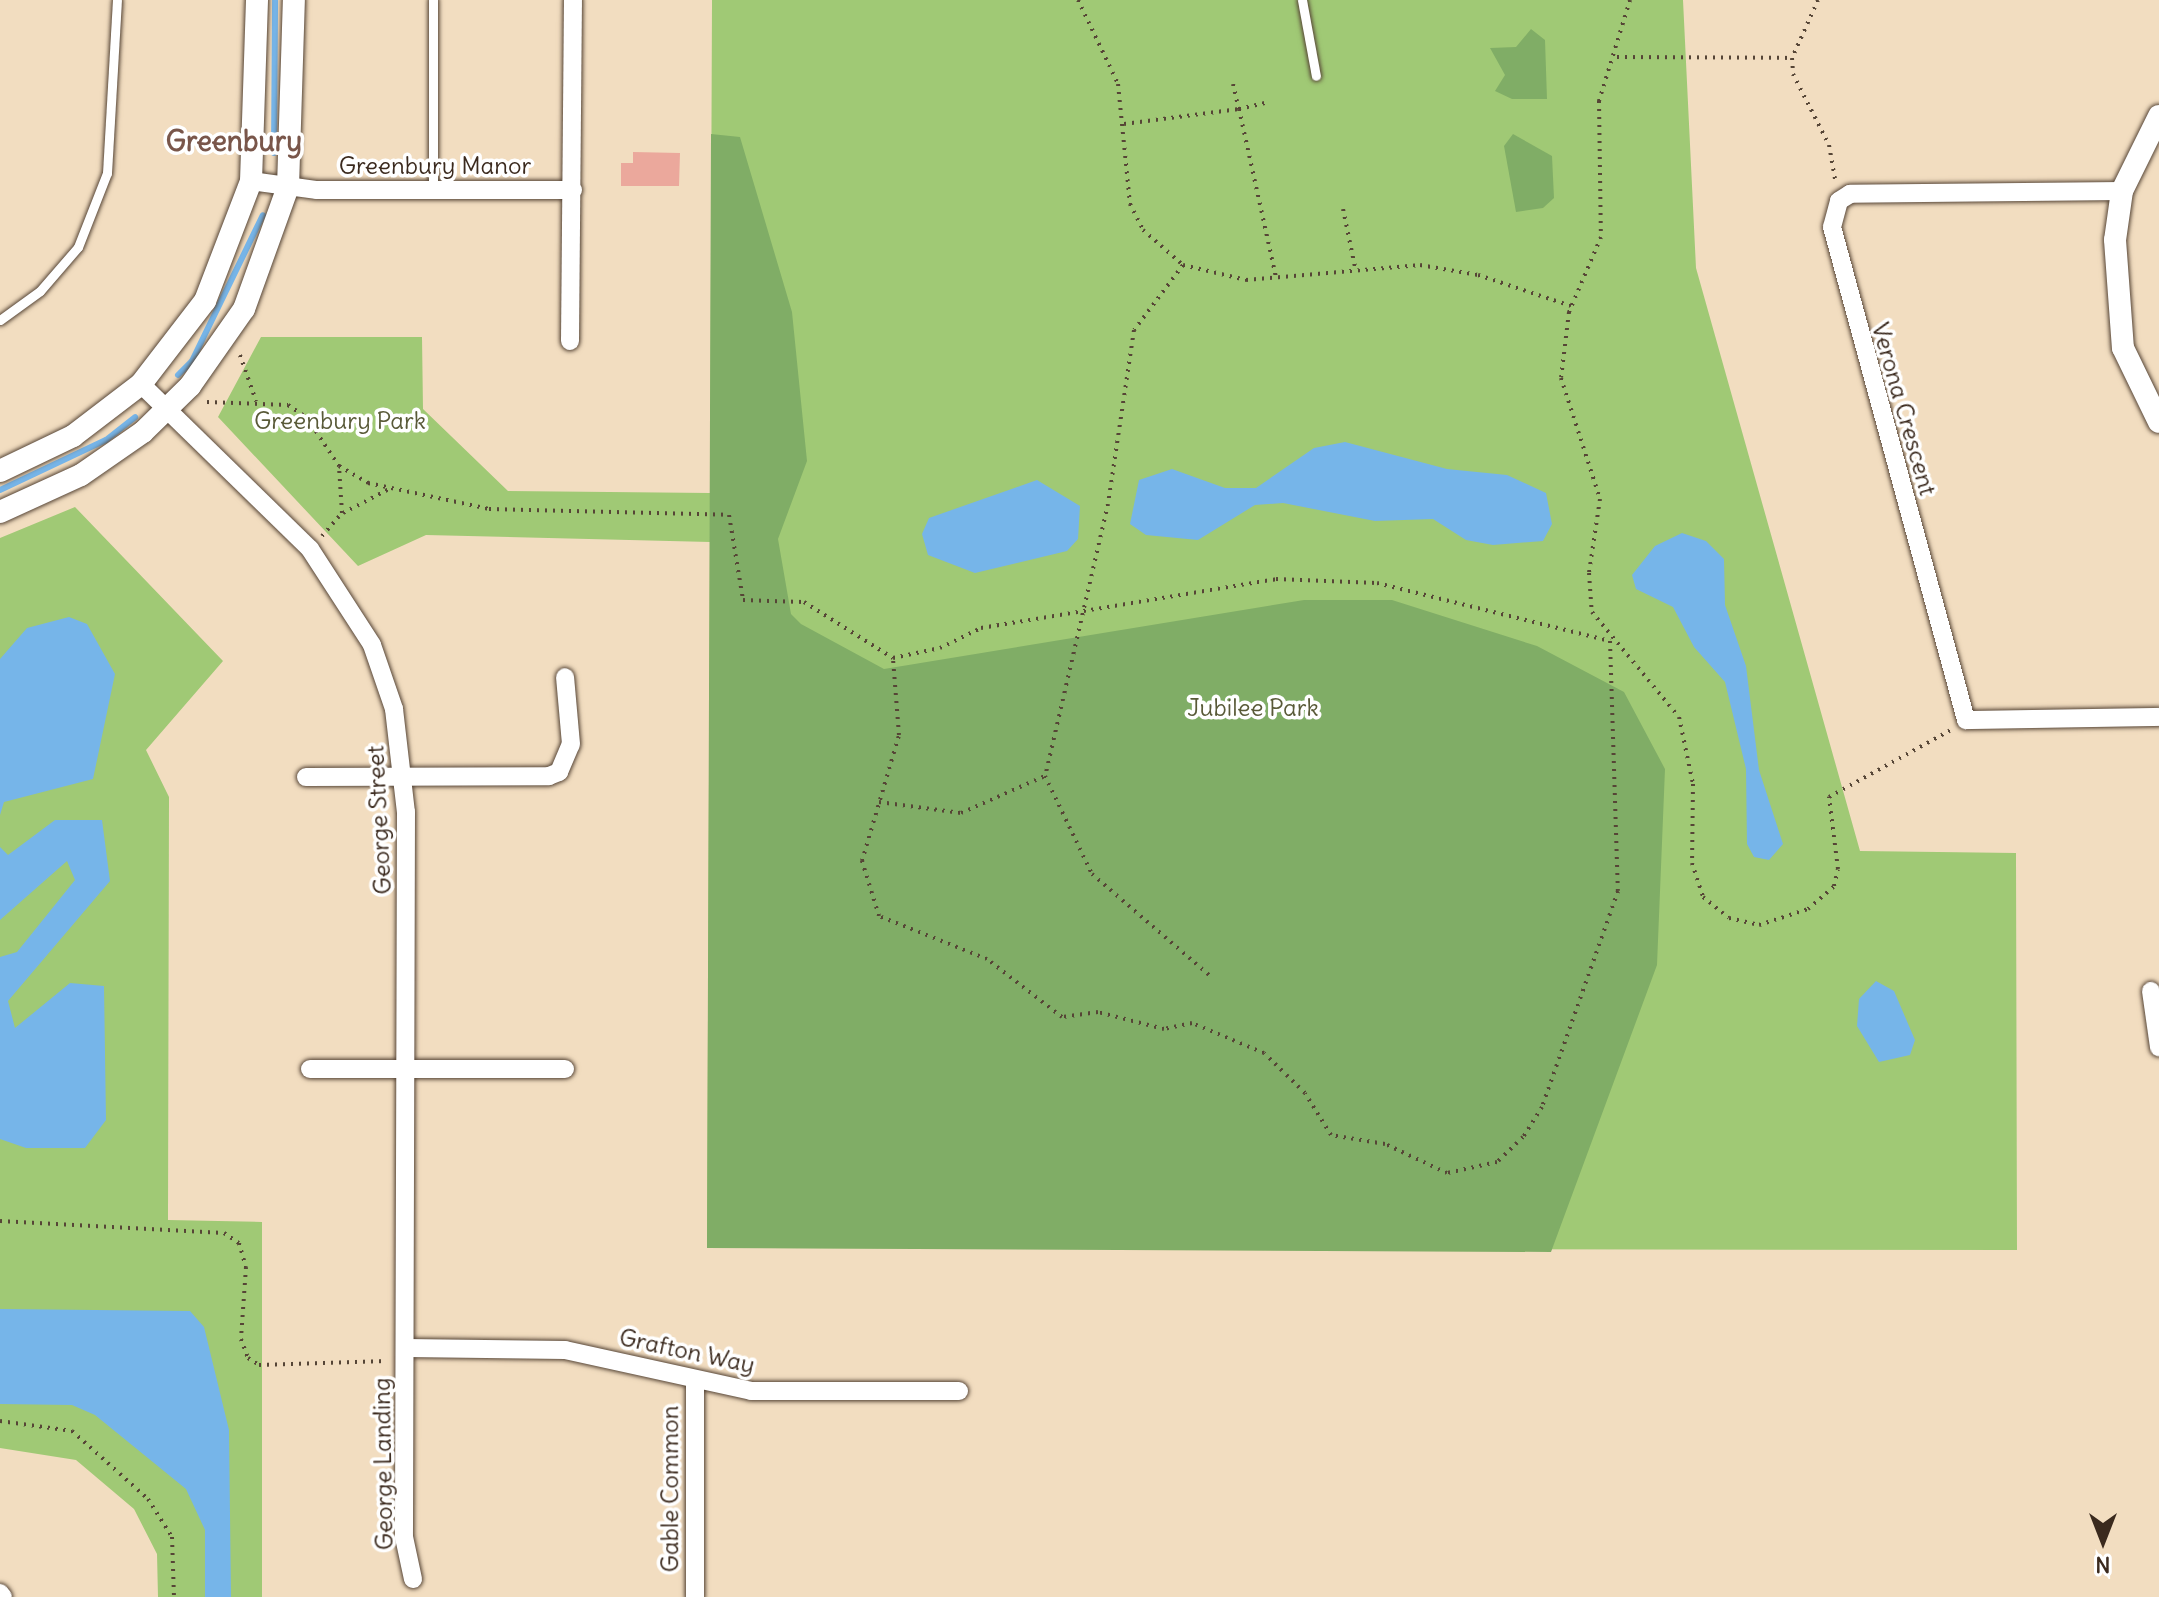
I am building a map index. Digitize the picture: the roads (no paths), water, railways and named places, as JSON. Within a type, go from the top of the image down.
[{"type":"street","points":[[0,471],[73,436],[141,384],[205,301],[251,181],[257,0]]},
{"type":"street","points":[[0,512],[81,475],[167,409],[244,309],[288,187],[294,0]]},
{"type":"street","points":[[570,341],[573,0]]},
{"type":"street","points":[[2159,116],[2122,191],[2115,240],[2121,334],[2159,422]]},
{"type":"street","name":"Greenbury Manor","points":[[251,181],[288,187],[573,190]]},
{"type":"street","name":"Verona Crescent","points":[[2122,191],[1863,193],[1839,201],[1834,250],[1966,720],[2159,717]]},
{"type":"street","name":"George Street","points":[[141,384],[310,549],[372,645],[394,709],[405,777],[408,1069],[406,1348]]},
{"type":"street","points":[[306,777],[534,779],[559,772],[571,744],[565,677]]},
{"type":"street","points":[[2151,991],[2159,1047]]},
{"type":"street","points":[[310,1069],[565,1069]]},
{"type":"street","name":"Grafton Way","points":[[406,1348],[565,1350],[695,1381],[771,1392],[959,1391]]},
{"type":"street","name":"George Landing","points":[[406,1348],[404,1537],[413,1579]]},
{"type":"street","name":"Gable Common","points":[[695,1381],[695,1597]]},
{"type":"lane","points":[[0,320],[40,291],[78,247],[107,173],[117,0]]},
{"type":"lane","points":[[433,0],[433,190]]},
{"type":"lane","points":[[1302,0],[1316,76]]},
{"type":"water","points":[[1345,442],[1447,469],[1507,475],[1546,493],[1552,524],[1543,541],[1493,545],[1466,540],[1433,519],[1375,521],[1283,503],[1255,505],[1198,540],[1146,535],[1130,524],[1139,480],[1172,469],[1225,488],[1256,488],[1314,448]]},
{"type":"water","points":[[1037,480],[1080,506],[1078,539],[1067,551],[975,573],[928,555],[922,534],[929,518]]},
{"type":"water","points":[[1682,533],[1706,541],[1724,559],[1725,605],[1746,666],[1759,770],[1783,844],[1769,860],[1754,857],[1747,844],[1746,769],[1725,682],[1694,647],[1673,607],[1636,589],[1632,575],[1655,546]]},
{"type":"water","points":[[69,617],[87,624],[115,674],[93,779],[4,802],[0,815],[0,659],[27,628]]},
{"type":"water","points":[[55,820],[102,820],[110,881],[8,1001],[15,1028],[70,983],[104,986],[106,1120],[85,1148],[26,1148],[0,1139],[0,957],[17,952],[75,880],[67,861],[0,920],[0,847],[8,855]]},
{"type":"water","points":[[1876,981],[1894,991],[1915,1040],[1910,1055],[1879,1062],[1857,1026],[1859,999]]},
{"type":"water","points":[[0,1309],[190,1311],[204,1327],[229,1430],[231,1597],[205,1597],[205,1530],[186,1489],[95,1415],[72,1405],[0,1404]]},
{"type":"waterway","points":[[274,153],[275,0]]},
{"type":"waterway","points":[[178,375],[192,361],[263,215]]},
{"type":"waterway","points":[[0,490],[106,440],[135,417]]},
{"type":"district","name":"Greenbury","points":[[234,141]]},
{"type":"park label","name":"Greenbury Park","points":[[340,421]]},
{"type":"park label","name":"Jubilee Park","points":[[1253,708]]}]
